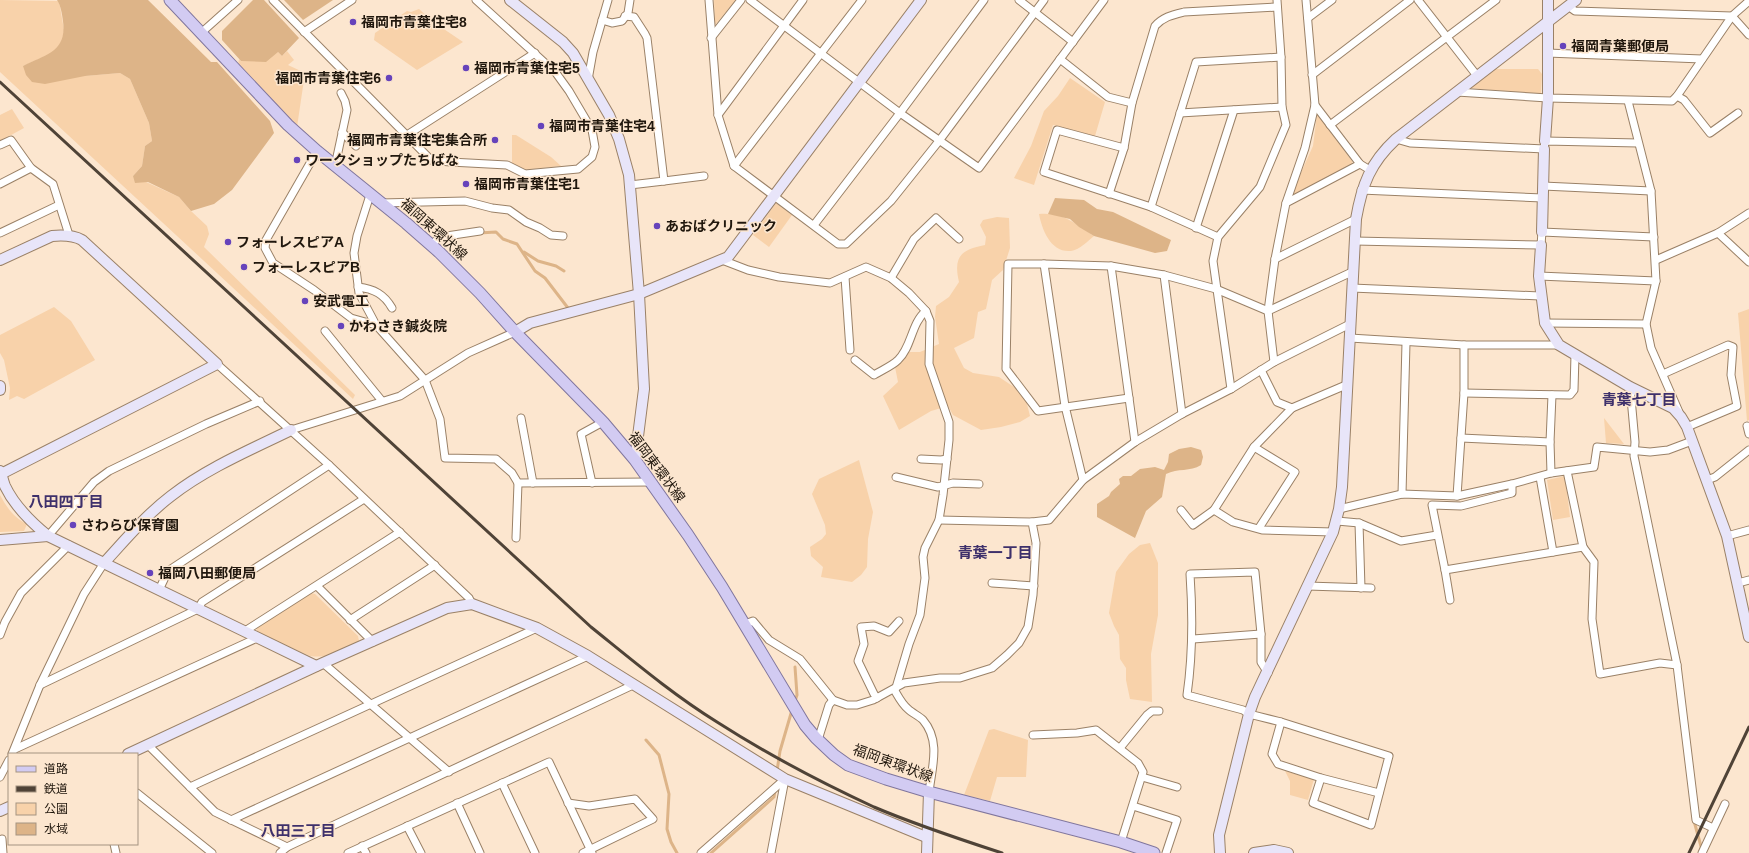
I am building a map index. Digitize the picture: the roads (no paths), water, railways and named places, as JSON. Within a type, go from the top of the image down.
[{"type":"main road","name":"福岡東環状線","points":[[170,0],[288,125],[317,151],[431,245],[480,292],[515,332],[603,422],[635,460],[691,541],[745,624],[805,725],[834,755],[848,765],[886,779],[929,792],[1121,842],[1154,853]]},
{"type":"street","points":[[201,33],[238,0]]},
{"type":"street","points":[[273,0],[431,160],[507,165],[526,174],[578,168],[592,157],[595,147],[592,130],[569,91],[556,73],[476,0]]},
{"type":"street","points":[[304,32],[352,0]]},
{"type":"street","points":[[510,0],[563,42],[573,53],[609,115],[619,139],[629,175],[639,294],[644,390],[635,460]]},
{"type":"street","points":[[588,80],[593,52],[608,0]]},
{"type":"street","points":[[602,20],[612,23],[622,21],[630,0]]},
{"type":"street","points":[[709,0],[718,115],[734,166],[838,244],[846,244],[891,201],[940,141],[1044,0]]},
{"type":"street","points":[[711,38],[741,0]]},
{"type":"street","points":[[750,0],[900,113],[979,168],[1104,0]]},
{"type":"street","points":[[718,115],[803,0]]},
{"type":"street","points":[[734,166],[822,54],[862,0]]},
{"type":"street","points":[[14,752],[40,685],[84,594],[104,563],[150,515],[176,493],[236,456],[291,430],[400,396],[468,353],[515,332],[530,323],[639,294],[728,257],[921,0]]},
{"type":"street","points":[[814,225],[984,0]]},
{"type":"street","points":[[1019,0],[1072,42]]},
{"type":"street","points":[[1274,362],[1268,311],[1275,259],[1286,203],[1305,148],[1315,105],[1306,0]]},
{"type":"street","points":[[1308,18],[1332,0]]},
{"type":"street","points":[[1312,75],[1410,0]]},
{"type":"street","points":[[1418,0],[1478,77]]},
{"type":"street","points":[[1330,125],[1496,0]]},
{"type":"street","points":[[1548,0],[1548,98],[1544,145],[1542,232],[1539,276],[1544,323],[1559,345],[1630,387],[1672,408],[1681,417]]},
{"type":"street","points":[[1457,92],[1548,98],[1672,101],[1677,96],[1732,16],[1749,1]]},
{"type":"street","points":[[1220,853],[1219,835],[1249,714],[1255,697],[1268,673],[1333,532],[1337,520],[1339,509],[1350,338],[1356,219],[1361,190],[1370,170],[1384,150],[1396,139],[1572,3],[1575,11],[1732,16],[1749,35]]},
{"type":"street","points":[[1109,194],[1124,148],[1132,102],[1155,26],[1170,15],[1184,12],[1277,4],[1281,57],[1282,107],[1286,125],[1260,187],[1218,237],[1213,261],[1232,389]]},
{"type":"street","points":[[625,16],[634,17],[647,38],[664,181]]},
{"type":"street","points":[[407,135],[535,53]]},
{"type":"street","points":[[1547,53],[1702,59]]},
{"type":"street","points":[[1151,207],[1196,62],[1281,57]]},
{"type":"street","points":[[1060,59],[1108,97],[1132,102]]},
{"type":"street","points":[[335,166],[346,110],[345,101],[341,93]]},
{"type":"street","points":[[1677,96],[1684,100],[1710,133],[1738,113]]},
{"type":"street","points":[[1628,101],[1651,191],[1656,281],[1646,324],[1652,348],[1681,417],[1687,427],[1727,536],[1747,620],[1749,637]]},
{"type":"street","points":[[1315,105],[1360,164],[1370,170]]},
{"type":"street","points":[[1180,113],[1282,107]]},
{"type":"street","points":[[1196,228],[1234,110]]},
{"type":"street","points":[[1124,148],[1057,130],[1044,172],[1151,207],[1218,237]]},
{"type":"street","points":[[342,132],[356,146]]},
{"type":"street","points":[[1396,139],[1410,143],[1544,145],[1638,142]]},
{"type":"street","points":[[0,145],[11,140],[31,168],[53,184],[68,236]]},
{"type":"street","points":[[317,151],[266,240],[268,256],[273,263],[314,290],[350,318],[376,325]]},
{"type":"street","points":[[1286,203],[1360,164]]},
{"type":"street","points":[[0,184],[31,168]]},
{"type":"street","points":[[630,185],[704,176]]},
{"type":"street","points":[[1543,186],[1651,191]]},
{"type":"street","points":[[1361,190],[1543,198]]},
{"type":"street","points":[[370,195],[357,236],[354,253],[359,293],[376,325],[425,380],[440,418],[445,458],[496,459],[512,474],[518,483],[516,538]]},
{"type":"street","points":[[381,203],[465,201],[492,208],[509,210],[526,222],[551,235],[563,236]]},
{"type":"street","points":[[0,233],[59,205]]},
{"type":"street","points":[[1656,260],[1718,233],[1749,213]]},
{"type":"street","points":[[891,278],[914,239],[936,218],[959,239]]},
{"type":"street","points":[[1275,259],[1356,219]]},
{"type":"street","points":[[431,245],[440,237],[480,231]]},
{"type":"street","points":[[1542,232],[1654,237]]},
{"type":"street","points":[[1718,233],[1749,262]]},
{"type":"street","points":[[0,260],[52,236],[68,236],[82,240],[329,465],[469,598],[472,604]]},
{"type":"street","points":[[1355,241],[1541,245]]},
{"type":"street","points":[[722,260],[748,270],[797,280],[830,283],[866,267],[891,278],[909,293],[926,311],[930,321],[929,364],[948,422],[947,459],[939,520],[925,548],[923,557],[925,578],[920,615],[909,644],[895,691],[901,701],[923,720],[933,737],[935,749],[929,792],[926,837],[927,853]]},
{"type":"street","points":[[1129,398],[1038,411],[1006,370],[1008,264],[1111,266],[1164,275],[1216,289],[1268,311],[1354,271]]},
{"type":"street","points":[[1044,264],[1065,406],[1083,480]]},
{"type":"street","points":[[1111,266],[1135,442]]},
{"type":"street","points":[[1164,275],[1182,414]]},
{"type":"street","points":[[1539,276],[1656,281]]},
{"type":"street","points":[[845,277],[850,350]]},
{"type":"street","points":[[358,287],[370,289],[381,294],[392,308]]},
{"type":"street","points":[[1352,288],[1540,296]]},
{"type":"street","points":[[855,360],[874,375],[899,359],[906,348],[920,316],[926,311]]},
{"type":"street","points":[[1544,323],[1646,324]]},
{"type":"street","points":[[939,520],[1032,522],[1049,520],[1083,480],[1135,442],[1182,414],[1232,389],[1274,362],[1350,324]]},
{"type":"street","points":[[325,331],[382,402]]},
{"type":"street","points":[[1350,338],[1406,343],[1464,345],[1559,345]]},
{"type":"street","points":[[1402,494],[1406,343]]},
{"type":"street","points":[[1457,496],[1464,393],[1464,345]]},
{"type":"street","points":[[1663,374],[1728,345],[1733,347],[1731,375],[1737,406],[1687,427]]},
{"type":"street","points":[[1464,393],[1570,395],[1574,390],[1575,355]]},
{"type":"street","points":[[217,364],[1,472],[5,486],[14,500],[37,527],[48,536],[257,638],[320,665],[370,704],[448,772]]},
{"type":"street","points":[[1262,370],[1277,402],[1292,408]]},
{"type":"street","points":[[1181,510],[1193,525],[1214,510],[1254,447],[1292,408],[1346,385]]},
{"type":"street","points":[[1630,387],[1635,442],[1634,456],[1677,665],[1696,820],[1713,828]]},
{"type":"street","points":[[1551,473],[1550,442],[1552,395]]},
{"type":"street","points":[[0,540],[48,536],[94,482],[109,471],[206,424],[260,401]]},
{"type":"street","points":[[521,418],[533,483]]},
{"type":"street","points":[[592,483],[581,434],[603,422]]},
{"type":"street","points":[[1747,426],[1749,434]]},
{"type":"street","points":[[1460,438],[1550,442]]},
{"type":"street","points":[[1339,509],[1402,494],[1457,496],[1512,484],[1551,473],[1594,467],[1597,447],[1650,452],[1668,450],[1692,441]]},
{"type":"street","points":[[1254,447],[1295,472],[1259,528]]},
{"type":"street","points":[[1707,480],[1715,477],[1749,450]]},
{"type":"street","points":[[921,459],[947,459]]},
{"type":"street","points":[[159,590],[168,570],[329,465]]},
{"type":"street","points":[[1567,471],[1583,547],[1594,562],[1592,619],[1600,674],[1660,663],[1677,665]]},
{"type":"street","points":[[896,477],[925,485],[944,486],[953,483],[979,484]]},
{"type":"street","points":[[1540,477],[1553,552]]},
{"type":"street","points":[[518,483],[651,482]]},
{"type":"street","points":[[1450,600],[1432,505],[1461,506],[1512,493],[1512,484]]},
{"type":"street","points":[[40,685],[198,609],[202,602],[364,499]]},
{"type":"street","points":[[1214,510],[1233,522],[1262,530],[1333,532]]},
{"type":"street","points":[[1337,520],[1359,523],[1401,541],[1438,535]]},
{"type":"street","points":[[745,624],[753,621],[769,640],[800,659],[833,700],[847,705],[857,705],[877,698],[897,687],[911,682],[940,678],[960,678],[992,668],[1008,655],[1019,643],[1028,627],[1034,586],[1036,543],[1032,522]]},
{"type":"street","points":[[1359,523],[1361,588]]},
{"type":"street","points":[[1727,536],[1749,530]]},
{"type":"street","points":[[245,631],[400,532]]},
{"type":"street","points":[[0,635],[5,622],[21,593],[69,546]]},
{"type":"street","points":[[1445,570],[1583,547]]},
{"type":"street","points":[[350,620],[435,565]]},
{"type":"street","points":[[1268,673],[1261,662],[1261,634],[1255,572],[1190,574],[1193,607],[1193,639],[1192,660],[1187,695],[1243,710],[1249,714],[1281,722],[1388,756],[1371,825],[1313,803],[1321,778]]},
{"type":"street","points":[[1738,583],[1749,580]]},
{"type":"street","points":[[992,583],[1034,586]]},
{"type":"street","points":[[316,586],[373,642]]},
{"type":"street","points":[[1307,586],[1371,588]]},
{"type":"street","points":[[130,753],[447,608],[472,604],[537,628],[588,656],[785,779],[926,837]]},
{"type":"street","points":[[877,698],[858,661],[864,644],[861,627],[874,626],[890,632],[899,621]]},
{"type":"street","points":[[190,787],[537,628]]},
{"type":"street","points":[[1193,639],[1261,634]]},
{"type":"street","points":[[14,752],[257,638]]},
{"type":"street","points":[[231,820],[588,656]]},
{"type":"street","points":[[280,853],[287,847],[634,686]]},
{"type":"street","points":[[818,740],[829,705],[833,700]]},
{"type":"street","points":[[1120,748],[1147,715],[1152,711],[1159,711]]},
{"type":"street","points":[[1281,722],[1272,754],[1278,764],[1321,778],[1379,793]]},
{"type":"street","points":[[1033,734],[1077,733],[1096,730],[1138,763],[1143,772],[1142,777],[1121,842]]},
{"type":"street","points":[[148,745],[215,812],[287,847]]},
{"type":"street","points":[[0,777],[8,762]]},
{"type":"street","points":[[348,853],[549,762],[588,852],[653,819],[635,799],[589,806],[568,803]]},
{"type":"street","points":[[1142,777],[1177,787]]},
{"type":"street","points":[[701,853],[785,779]]},
{"type":"street","points":[[771,853],[785,779]]},
{"type":"street","points":[[502,783],[535,853]]},
{"type":"street","points":[[138,794],[212,853]]},
{"type":"street","points":[[457,803],[480,853]]},
{"type":"street","points":[[1702,853],[1725,804]]},
{"type":"street","points":[[1133,806],[1177,820],[1166,853]]},
{"type":"street","points":[[407,826],[421,853]]},
{"type":"street","points":[[1,839],[3,853]]},
{"type":"street","points":[[362,846],[366,853]]},
{"type":"street","points":[[1254,853],[1274,850],[1288,853]]},
{"type":"water","points":[[57,0],[148,0],[211,62],[217,62],[270,121],[274,133],[232,190],[214,204],[191,211],[179,197],[148,182],[135,183],[133,176],[142,166],[145,146],[152,141],[149,123],[130,79],[120,73],[85,76],[45,84],[32,82],[26,75],[23,66],[53,51],[62,39],[63,21]]},
{"type":"water","points":[[253,0],[264,0],[299,38],[282,56],[278,52],[266,62],[241,61],[222,40],[222,31]]},
{"type":"water","points":[[284,0],[333,0],[303,20]]},
{"type":"water","points":[[1055,198],[1084,200],[1097,209],[1113,212],[1171,240],[1167,251],[1155,253],[1094,236],[1079,227],[1070,219],[1048,214]]},
{"type":"water","points":[[1191,447],[1201,450],[1203,457],[1201,465],[1193,469],[1175,471],[1166,474],[1162,497],[1146,511],[1135,538],[1097,517],[1097,504],[1109,496],[1111,492],[1120,484],[1119,479],[1123,476],[1131,476],[1140,469],[1155,467],[1164,470],[1168,462],[1169,454],[1179,449]]},
{"type":"waterway","points":[[479,233],[496,232],[503,239],[517,244],[535,271],[545,278],[568,308]]},
{"type":"waterway","points":[[524,252],[538,261],[556,266],[564,271]]},
{"type":"waterway","points":[[795,667],[797,695],[795,701]]},
{"type":"waterway","points":[[777,771],[780,751],[792,710]]},
{"type":"waterway","points":[[646,740],[659,755],[669,794],[667,829],[671,842],[677,853]]},
{"type":"waterway","points":[[711,853],[774,797],[775,790]]},
{"type":"waterway","points":[[1694,821],[1702,850]]},
{"type":"railway","points":[[0,82],[591,627],[652,676],[684,700],[736,734],[834,788],[906,820],[1002,853]]},
{"type":"railway","points":[[1689,853],[1749,727]]},
{"type":"place","name":"福岡市青葉住宅8","points":[[353,22]]},
{"type":"place","name":"福岡青葉郵便局","points":[[1563,46]]},
{"type":"place","name":"福岡市青葉住宅5","points":[[466,68]]},
{"type":"place","name":"福岡市青葉住宅6","points":[[389,78]]},
{"type":"place","name":"福岡市青葉住宅4","points":[[541,126]]},
{"type":"place","name":"福岡市青葉住宅集合所","points":[[495,140]]},
{"type":"place","name":"ワークショップたちばな","points":[[297,160]]},
{"type":"place","name":"福岡市青葉住宅1","points":[[466,184]]},
{"type":"place","name":"あおばクリニック","points":[[657,226]]},
{"type":"place","name":"フォーレスピアA","points":[[228,242]]},
{"type":"place","name":"フォーレスピアB","points":[[244,267]]},
{"type":"place","name":"安武電工","points":[[305,301]]},
{"type":"place","name":"かわさき鍼炎院","points":[[341,326]]},
{"type":"place","name":"さわらび保育園","points":[[73,525]]},
{"type":"place","name":"福岡八田郵便局","points":[[150,573]]},
{"type":"district","name":"青葉七丁目","points":[[1639,400]]},
{"type":"district","name":"八田四丁目","points":[[66,502]]},
{"type":"district","name":"青葉一丁目","points":[[995,553]]},
{"type":"district","name":"八田三丁目","points":[[298,831]]}]
